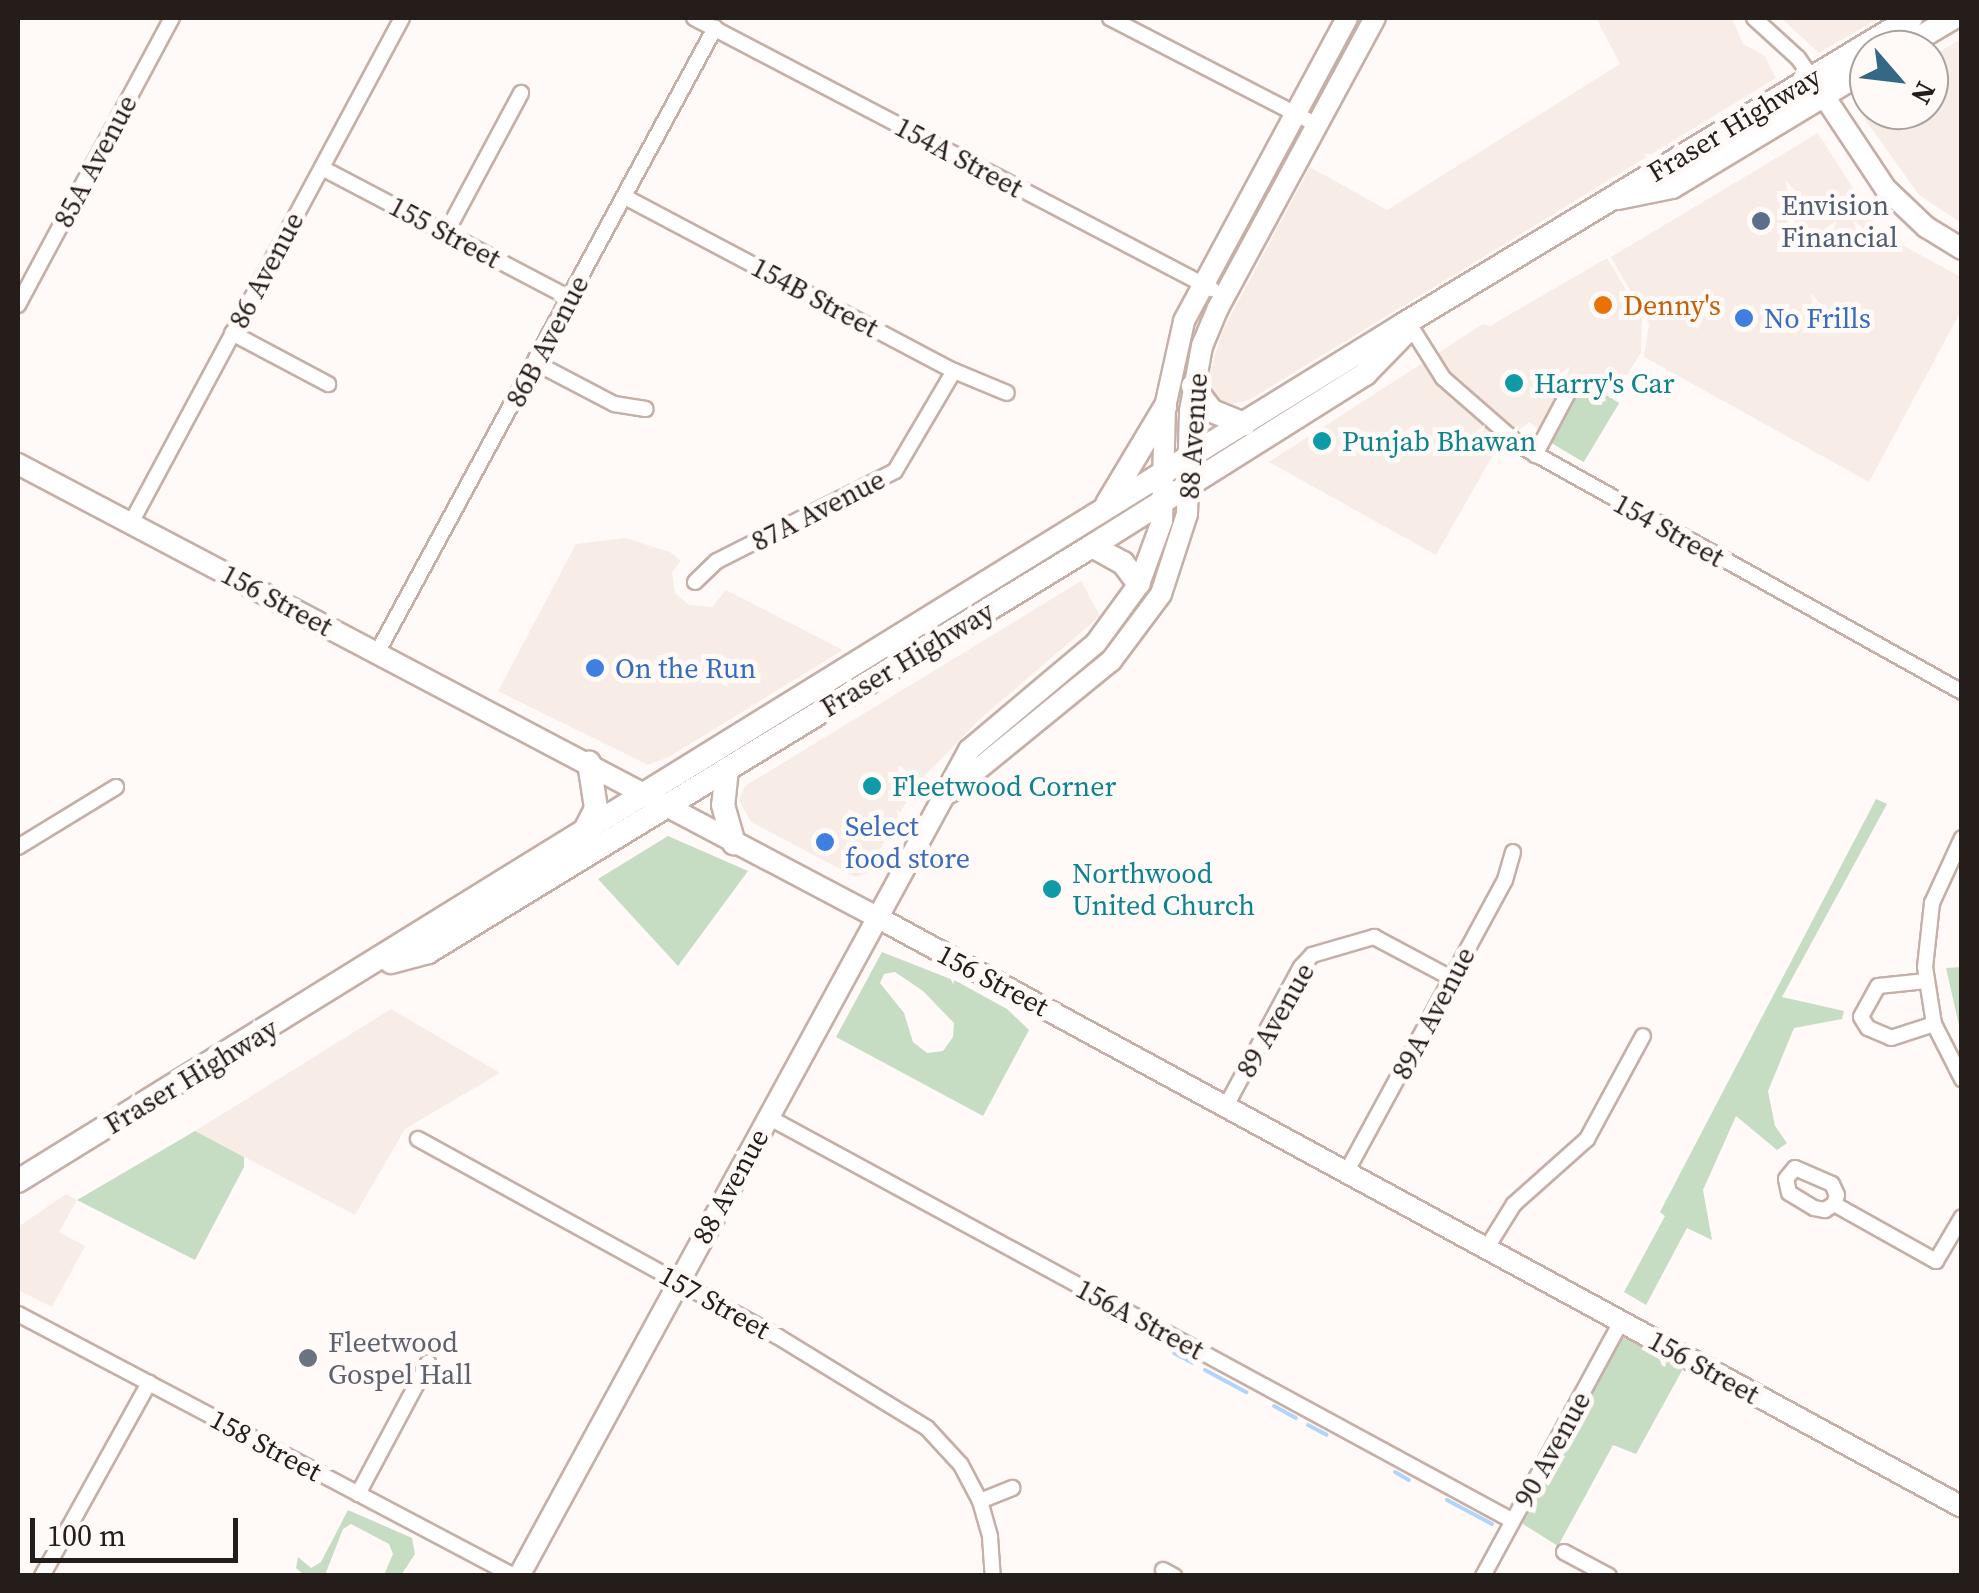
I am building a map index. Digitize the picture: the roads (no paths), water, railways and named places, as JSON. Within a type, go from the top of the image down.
[{"type":"main road","name":"88 Avenue","points":[[516,1576],[969,750],[1096,643],[1139,584],[1154,546],[1164,500],[1165,407],[1181,331],[1348,18]]},
{"type":"main road","name":"88 Avenue","points":[[943,797],[987,766],[1132,640],[1161,594],[1176,559],[1187,514],[1193,386],[1202,346],[1224,296],[1375,18]]},
{"type":"main road","name":"Fraser Highway","points":[[364,970],[428,952],[1102,511],[1610,200],[1817,87],[1911,18]]},
{"type":"main road","name":"Fraser Highway","points":[[1817,87],[1849,75]]},
{"type":"main road","points":[[1817,87],[1885,188],[1926,227],[1962,250]]},
{"type":"main road","name":"Fraser Highway","points":[[18,1182],[578,838],[727,769],[1092,546],[1365,374],[1419,319]]},
{"type":"main road","points":[[1193,386],[1212,411],[1244,424]]},
{"type":"main road","points":[[1102,511],[1140,456],[1165,407]]},
{"type":"main road","name":"156 Street","points":[[18,464],[875,916],[1962,1508]]},
{"type":"main road","points":[[1092,546],[1123,563],[1139,584]]},
{"type":"main road","points":[[578,838],[589,828],[596,808],[589,763]]},
{"type":"main road","points":[[727,769],[723,805],[734,842]]},
{"type":"street","name":"85A Avenue","points":[[18,305],[172,18]]},
{"type":"street","name":"86 Avenue","points":[[130,524],[402,18]]},
{"type":"street","name":"154A Street","points":[[694,18],[1224,296]]},
{"type":"street","points":[[1110,18],[1139,24],[1317,125]]},
{"type":"street","points":[[1754,18],[1798,58],[1817,87]]},
{"type":"street","name":"86B Avenue","points":[[377,653],[715,28]]},
{"type":"street","points":[[446,232],[521,93]]},
{"type":"street","name":"155 Street","points":[[322,168],[568,297]]},
{"type":"street","name":"154B Street","points":[[625,197],[954,370],[1007,392]]},
{"type":"street","name":"154 Street","points":[[1419,319],[1443,378],[1535,455],[1962,692]]},
{"type":"street","points":[[232,333],[328,384]]},
{"type":"street","points":[[536,363],[614,404],[646,409]]},
{"type":"street","name":"87A Avenue","points":[[695,582],[716,561],[895,472],[954,370]]},
{"type":"street","points":[[1535,455],[1569,390]]},
{"type":"street","points":[[18,847],[116,788]]},
{"type":"street","points":[[1962,838],[1932,903],[1926,934],[1926,981],[1934,1024],[1962,1080]]},
{"type":"street","name":"89A Avenue","points":[[1347,1171],[1504,880],[1512,852]]},
{"type":"street","name":"89 Avenue","points":[[1226,1106],[1301,967],[1312,955],[1374,937],[1451,978]]},
{"type":"street","points":[[1926,981],[1878,986],[1861,1016],[1868,1028],[1891,1038],[1934,1024]]},
{"type":"street","points":[[1486,1249],[1514,1204],[1586,1139],[1643,1036]]},
{"type":"street","name":"156A Street","points":[[768,1117],[1513,1521]]},
{"type":"street","name":"157 Street","points":[[418,1140],[678,1282],[917,1420],[950,1450],[980,1501],[990,1537],[993,1576]]},
{"type":"street","points":[[1834,1204],[1936,1261],[1962,1217]]},
{"type":"street","name":"158 Street","points":[[18,1314],[516,1576]]},
{"type":"street","name":"90 Avenue","points":[[1483,1576],[1621,1322]]},
{"type":"street","points":[[358,1494],[428,1363]]},
{"type":"street","points":[[42,1576],[149,1383]]},
{"type":"street","points":[[980,1501],[1012,1488]]},
{"type":"street","points":[[1564,1552],[1609,1576]]},
{"type":"waterway","points":[[1174,1353],[1193,1363]]},
{"type":"waterway","points":[[1205,1370],[1246,1392]]},
{"type":"waterway","points":[[1274,1406],[1296,1418]]},
{"type":"waterway","points":[[1308,1425],[1327,1435]]},
{"type":"waterway","points":[[1395,1472],[1409,1480]]},
{"type":"waterway","points":[[1447,1500],[1492,1524]]},
{"type":"place","name":"Envision Financial","points":[[1761,221]]},
{"type":"place","name":"Denny's","points":[[1603,305]]},
{"type":"place","name":"No Frills","points":[[1744,318]]},
{"type":"place","name":"Harry's Car","points":[[1514,383]]},
{"type":"place","name":"Punjab Bhawan","points":[[1322,441]]},
{"type":"place","name":"On the Run","points":[[595,668]]},
{"type":"place","name":"Fleetwood Corner","points":[[872,786]]},
{"type":"place","name":"Select food store","points":[[825,842]]},
{"type":"place","name":"Northwood United Church","points":[[1052,889]]},
{"type":"place","name":"Fleetwood Gospel Hall","points":[[308,1358]]}]
